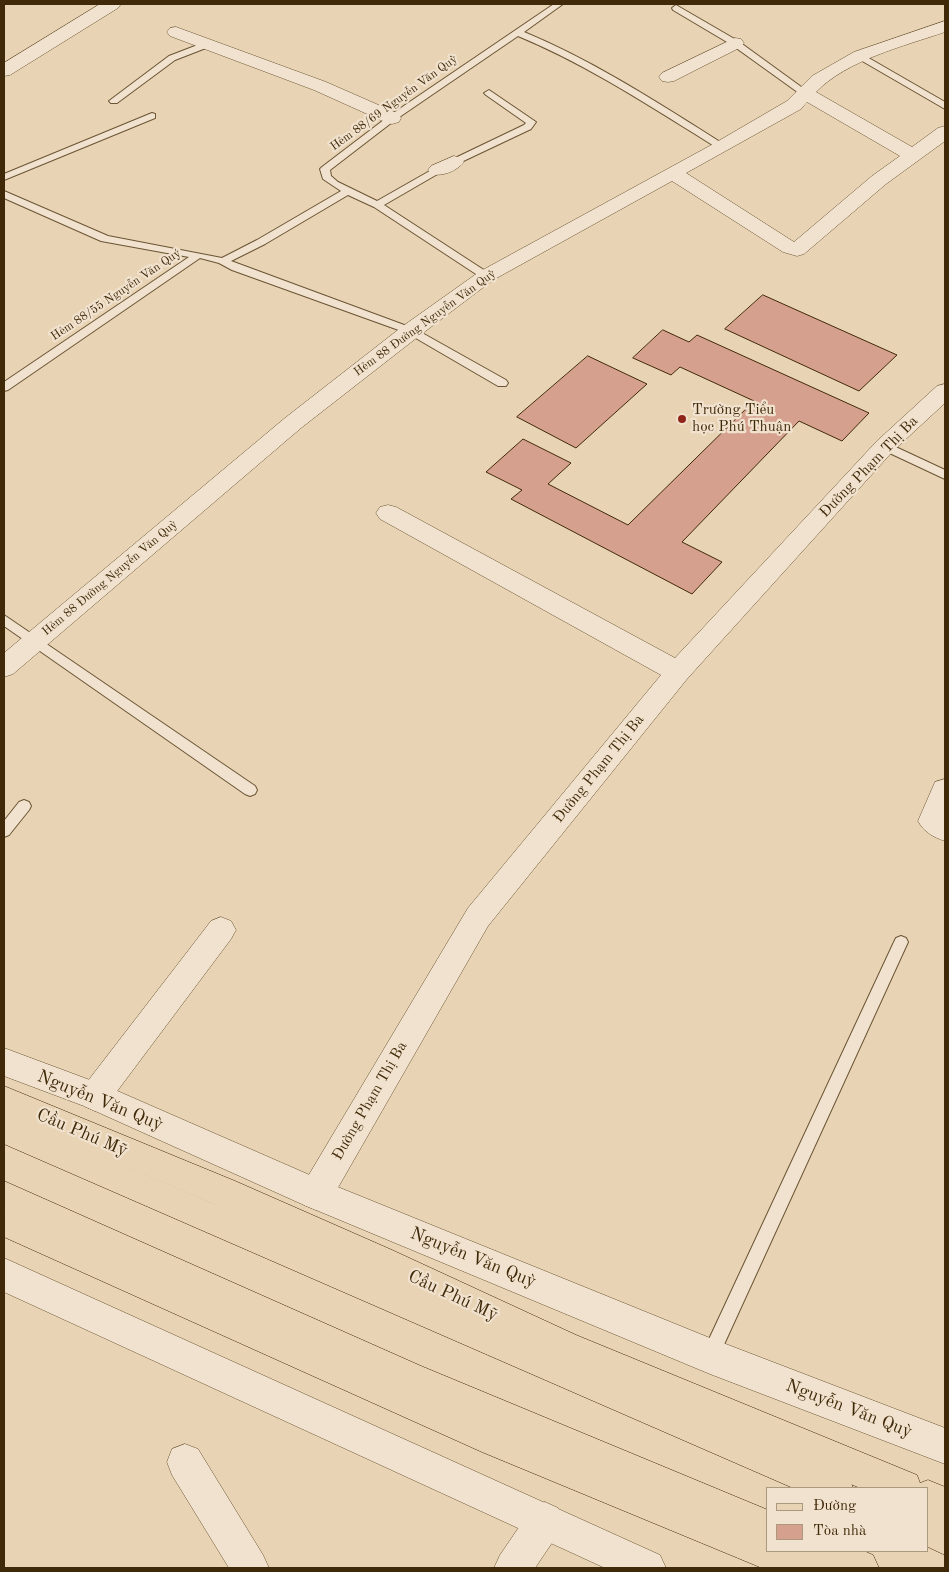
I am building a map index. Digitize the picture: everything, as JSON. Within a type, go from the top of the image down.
[{"type":"main road","name":"Cầu Phú Mỹ","points":[[4,1100],[223,1192],[380,1262],[564,1348],[902,1487]]},
{"type":"main road","name":"Cầu Phú Mỹ","points":[[4,1129],[833,1487]]},
{"type":"main road","points":[[4,1197],[410,1378],[766,1528]]},
{"type":"main road","points":[[4,1220],[495,1439],[766,1551]]},
{"type":"main road","points":[[929,1498],[945,1505]]},
{"type":"main road","points":[[929,1528],[945,1536]]},
{"type":"main road","points":[[768,1552],[807,1568]]},
{"type":"main road","points":[[821,1552],[860,1568]]},
{"type":"street","points":[[4,71],[112,4]]},
{"type":"street","name":"Hẻm 88 Đường Nguyễn Văn Quỳ","points":[[4,667],[293,423],[411,331],[486,276],[672,172],[722,147],[794,105],[818,80],[860,56],[945,26]]},
{"type":"street","points":[[176,32],[320,86],[392,118]]},
{"type":"street","points":[[668,77],[735,43]]},
{"type":"street","points":[[806,94],[913,155]]},
{"type":"street","points":[[672,172],[790,248],[797,250],[879,180],[945,132]]},
{"type":"street","name":"Đường Phạm Thị Ba","points":[[316,1194],[478,918],[678,672],[885,446],[945,391]]},
{"type":"street","points":[[388,513],[678,672]]},
{"type":"street","points":[[938,826],[945,790]]},
{"type":"street","points":[[95,1096],[221,930]]},
{"type":"street","name":"Nguyễn Văn Quỳ","points":[[4,1062],[95,1096],[316,1194],[710,1356],[945,1446]]},
{"type":"street","points":[[4,1275],[647,1568]]},
{"type":"street","points":[[185,1462],[250,1568]]},
{"type":"street","points":[[514,1568],[545,1521]]},
{"type":"lane","name":"Hẻm 88/69 Nguyễn Văn Quỳ","points":[[486,276],[377,205],[335,184],[326,177],[325,169],[392,118],[559,4]]},
{"type":"lane","points":[[676,8],[735,43],[806,94]]},
{"type":"lane","points":[[516,32],[559,50],[616,80],[722,147]]},
{"type":"lane","points":[[114,101],[172,58],[208,44]]},
{"type":"lane","points":[[860,56],[945,106]]},
{"type":"lane","points":[[377,205],[446,166],[518,132],[531,122],[489,93]]},
{"type":"lane","points":[[4,177],[152,116]]},
{"type":"lane","points":[[223,261],[268,238],[349,190]]},
{"type":"lane","name":"Hẻm 88/55 Nguyễn Văn Quý","points":[[4,194],[105,239],[198,255]]},
{"type":"lane","points":[[198,255],[223,261],[236,268],[411,331],[502,383]]},
{"type":"lane","name":"Hẻm 88/55 Nguyễn Văn Quý","points":[[4,387],[198,255]]},
{"type":"lane","points":[[885,446],[945,475]]},
{"type":"lane","points":[[4,620],[250,790]]},
{"type":"lane","points":[[4,831],[24,806]]},
{"type":"lane","points":[[710,1356],[901,942]]},
{"type":"building","points":[[763,295],[897,355],[859,391],[725,329]]},
{"type":"building","points":[[663,330],[689,342],[697,335],[869,413],[842,441],[799,421],[682,542],[722,562],[692,594],[511,499],[522,490],[486,472],[523,439],[571,463],[548,484],[628,525],[754,401],[680,367],[671,375],[633,358]]},
{"type":"building","points":[[588,356],[647,384],[576,448],[517,417]]},
{"type":"place","name":"Trường Tiểu học Phú Thuận","points":[[682,419]]}]
